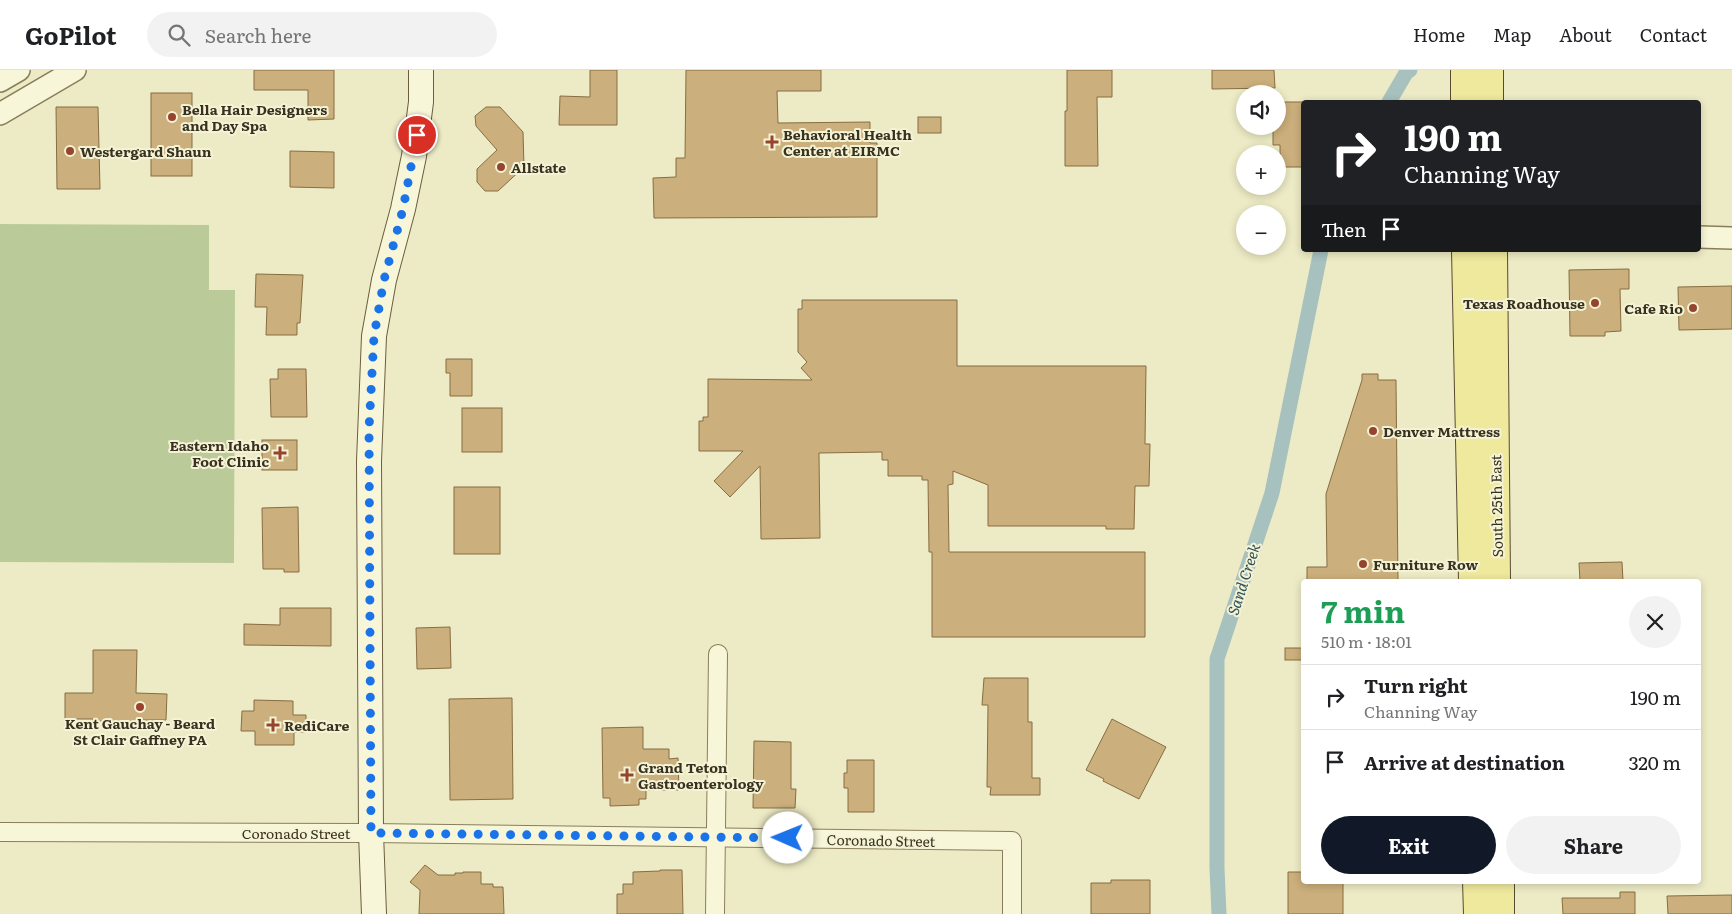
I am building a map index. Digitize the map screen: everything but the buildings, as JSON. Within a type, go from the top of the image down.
[{"type":"main road","points":[[374,914],[371,833],[369,429],[374,336],[384,280],[403,209],[414,156],[421,102],[421,70]]},
{"type":"main road","points":[[1465,70],[1466,100]]},
{"type":"main road","points":[[1489,70],[1489,100]]},
{"type":"main road","name":"South 25th East","points":[[1466,252],[1473,579]]},
{"type":"main road","name":"South 25th East","points":[[1493,252],[1496,579]]},
{"type":"main road","points":[[1467,298],[1480,303],[1482,333],[1494,355]]},
{"type":"main road","points":[[1477,884],[1478,914]]},
{"type":"main road","points":[[1500,884],[1500,914]]},
{"type":"street","points":[[0,81],[19,70]]},
{"type":"street","points":[[0,114],[75,70]]},
{"type":"street","points":[[1701,237],[1732,238]]},
{"type":"street","points":[[715,914],[718,654]]},
{"type":"street","name":"Coronado Street","points":[[0,832],[371,833],[1012,841],[1012,914]]},
{"type":"green space","points":[[0,224],[209,225],[209,290],[235,290],[234,563],[0,562]]},
{"type":"waterway","name":"Sand Creek","points":[[1390,100],[1406,73],[1410,70]]},
{"type":"waterway","name":"Sand Creek","points":[[1219,914],[1217,868],[1217,659],[1272,493],[1321,252]]},
{"type":"place","name":"Bella Hair Designers and Day Spa","points":[[172,117]]},
{"type":"place","name":"Behavioral Health Center at EIRMC","points":[[772,142]]},
{"type":"place","name":"Westergard Shaun","points":[[70,151]]},
{"type":"place","name":"Allstate","points":[[501,167]]},
{"type":"place","name":"Texas Roadhouse","points":[[1595,303]]},
{"type":"place","name":"Cafe Rio","points":[[1693,308]]},
{"type":"place","name":"Denver Mattress","points":[[1373,431]]},
{"type":"place","name":"Eastern Idaho Foot Clinic","points":[[280,453]]},
{"type":"place","name":"Furniture Row","points":[[1363,564]]},
{"type":"place","name":"Kent Gauchay - Beard St Clair Gaffney PA","points":[[140,707]]},
{"type":"place","name":"RediCare","points":[[273,725]]},
{"type":"place","name":"Grand Teton Gastroenterology","points":[[627,775]]},
{"type":"route","points":[[417,135],[403,209],[384,280],[374,336],[369,429],[371,833],[788,838]]}]
